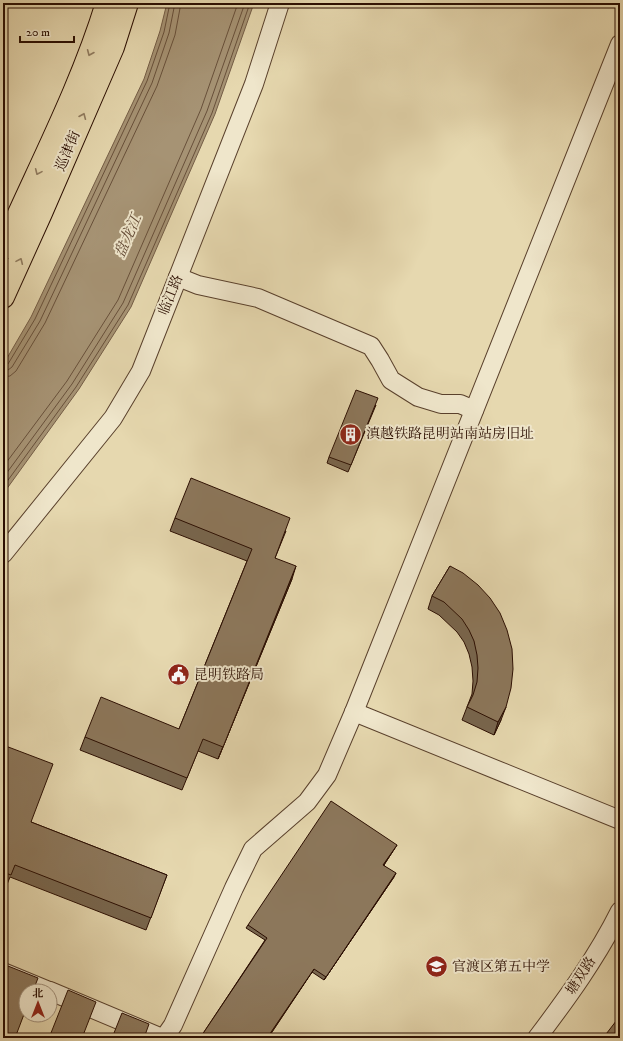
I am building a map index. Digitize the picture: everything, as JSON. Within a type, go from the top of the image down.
[{"type":"main road","name":"巡津街","points":[[3,248],[9,223],[74,92],[96,40],[107,3]]},
{"type":"main road","name":"巡津街","points":[[3,297],[41,213],[112,47],[127,3]]},
{"type":"street","name":"临江路","points":[[3,554],[113,418],[141,370],[254,84],[280,3]]},
{"type":"street","points":[[58,994],[163,1038],[174,1025],[234,888],[253,849],[307,802],[327,775],[354,712],[620,44]]},
{"type":"street","points":[[178,277],[198,285],[258,298],[371,346],[391,380],[418,397],[441,404],[460,404],[474,410]]},
{"type":"street","points":[[354,712],[620,820]]},
{"type":"street","name":"塘双路","points":[[537,1038],[573,990],[612,927],[620,911]]},
{"type":"street","points":[[3,972],[30,983]]},
{"type":"water","name":"盘龙江","points":[[167,3],[254,3],[215,114],[131,307],[79,389],[3,494],[3,365],[31,317],[144,79],[160,31]]},
{"type":"building","name":"滇越铁路昆明站南站房旧址","points":[[356,390],[378,398],[351,465],[329,457]]},
{"type":"building","points":[[191,478],[290,518],[275,558],[296,566],[223,747],[203,739],[187,778],[85,737],[101,697],[179,729],[252,549],[175,518]]},
{"type":"building","points":[[450,566],[463,573],[478,585],[490,598],[500,613],[507,630],[512,649],[513,669],[511,688],[506,707],[498,722],[467,707],[477,682],[478,668],[474,641],[462,619],[444,602],[432,596]]},
{"type":"building","points":[[3,745],[53,764],[31,822],[167,875],[151,918],[15,865],[11,875],[3,872]]},
{"type":"building","points":[[331,801],[397,845],[383,865],[396,873],[326,977],[314,969],[267,1038],[200,1038],[267,938],[248,925]]},
{"type":"building","points":[[8,966],[38,978],[36,983],[18,983],[18,1023],[21,1023],[15,1038],[3,1038],[3,980]]},
{"type":"building","points":[[68,990],[96,1002],[82,1038],[49,1038],[55,1023],[58,1023],[58,1015]]},
{"type":"building","points":[[122,1013],[149,1024],[144,1038],[112,1038]]},
{"type":"building","points":[[620,1016],[620,1038],[603,1038]]},
{"type":"place","name":"滇越铁路昆明站南站房旧址","points":[[351,434]]},
{"type":"place","name":"昆明铁路局","points":[[178,675]]},
{"type":"place","name":"官渡区第五中学","points":[[437,967]]}]
